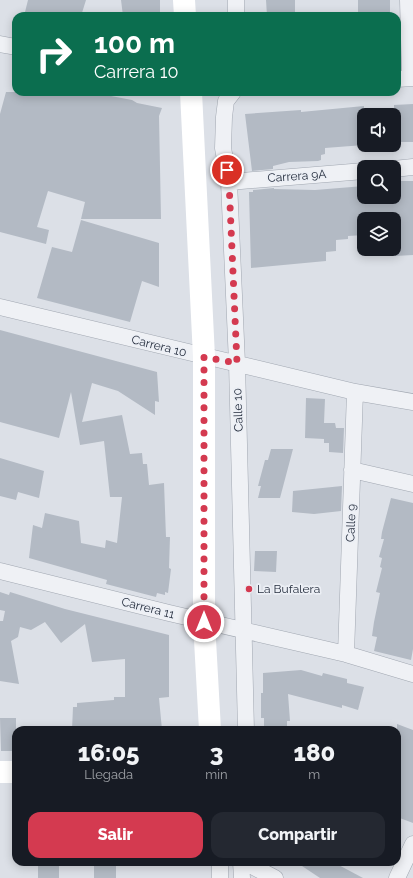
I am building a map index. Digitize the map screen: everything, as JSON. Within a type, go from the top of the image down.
[{"type":"main road","points":[[184,0],[185,12]]},
{"type":"main road","points":[[191,96],[204,357],[204,622],[210,726]]},
{"type":"main road","points":[[0,772],[12,772]]},
{"type":"street","points":[[236,0],[236,12]]},
{"type":"street","points":[[407,79],[408,0]]},
{"type":"street","points":[[0,44],[12,47]]},
{"type":"street","name":"Calle 10","points":[[230,96],[226,101],[223,148],[229,182],[237,363],[246,726]]},
{"type":"street","points":[[401,168],[413,167]]},
{"type":"street","name":"Carrera 9A","points":[[229,182],[357,172]]},
{"type":"street","name":"Carrera 10","points":[[0,307],[355,392],[413,402]]},
{"type":"street","name":"Calle 9","points":[[346,654],[355,392]]},
{"type":"street","points":[[352,470],[413,484]]},
{"type":"street","name":"Carrera 11","points":[[0,571],[204,622],[346,654],[413,674]]},
{"type":"street","points":[[397,878],[413,844]]},
{"type":"street","points":[[220,866],[220,878]]},
{"type":"street","points":[[241,866],[242,878]]},
{"type":"street","points":[[252,866],[275,878]]},
{"type":"building","points":[[28,0],[86,0],[82,12],[25,12]]},
{"type":"building","points":[[121,0],[160,0],[160,12],[122,12]]},
{"type":"building","points":[[266,0],[295,0],[295,12],[267,12]]},
{"type":"building","points":[[358,0],[390,0],[390,12],[358,12]]},
{"type":"building","points":[[6,92],[12,92],[12,96],[111,96],[162,108],[159,116],[161,219],[81,219],[85,202],[48,191],[37,227],[49,230],[46,244],[0,232],[0,114]]},
{"type":"building","points":[[413,104],[413,142],[401,142],[401,108],[394,108],[394,105]]},
{"type":"building","points":[[364,106],[364,108],[357,108],[357,146],[325,148],[325,154],[321,155],[321,160],[318,161],[289,162],[273,166],[273,169],[252,171],[245,114],[301,110],[301,112]]},
{"type":"building","points":[[401,181],[413,181],[413,255],[401,256],[401,212],[357,212],[357,235],[348,236],[348,239],[336,240],[336,251],[326,252],[326,261],[251,268],[249,192],[253,192],[253,190],[274,188],[315,190],[357,187],[357,204],[401,204]]},
{"type":"building","points":[[81,220],[159,243],[159,287],[142,281],[130,322],[37,298],[52,247],[72,252]]},
{"type":"building","points":[[0,330],[157,372],[159,402],[155,401],[155,415],[118,391],[92,383],[82,422],[122,415],[130,454],[142,453],[143,464],[147,464],[149,485],[164,483],[166,537],[170,537],[169,568],[171,569],[168,593],[165,592],[165,595],[157,593],[156,597],[106,584],[107,580],[29,558],[33,525],[42,528],[45,513],[79,521],[81,543],[105,548],[106,540],[117,543],[122,497],[110,497],[104,441],[80,445],[71,392],[59,438],[0,422]]},
{"type":"building","points":[[306,398],[325,399],[324,423],[335,423],[336,428],[344,428],[343,453],[329,452],[329,443],[324,443],[324,439],[305,438]]},
{"type":"building","points":[[271,449],[293,449],[280,498],[258,498],[261,486],[258,486],[265,460],[268,460]]},
{"type":"building","points":[[0,458],[44,471],[39,498],[18,492],[16,500],[0,496]]},
{"type":"building","points":[[342,486],[341,511],[314,514],[292,512],[293,491]]},
{"type":"building","points":[[391,498],[413,503],[413,649],[411,660],[374,651],[377,637],[372,636],[380,593],[376,592],[382,568],[380,567],[382,558],[379,557],[384,539],[381,539]]},
{"type":"building","points":[[255,551],[277,551],[276,572],[254,571]]},
{"type":"building","points":[[0,592],[9,595],[10,592],[65,609],[169,635],[169,697],[159,698],[162,726],[72,726],[73,707],[77,707],[77,703],[114,700],[114,697],[125,697],[125,659],[92,662],[85,624],[61,643],[45,622],[31,630],[20,627],[18,637],[11,641],[19,684],[0,681],[0,621],[3,621],[5,611],[0,610]]},
{"type":"building","points":[[301,670],[322,676],[323,673],[347,679],[347,683],[364,687],[358,710],[342,705],[342,708],[288,694],[290,721],[287,721],[287,726],[264,726],[264,718],[261,718],[263,673]]},
{"type":"building","points":[[0,718],[16,718],[16,726],[12,726],[12,751],[1,751]]},
{"type":"building","points":[[397,724],[413,730],[413,823],[401,818],[401,726],[397,726]]},
{"type":"building","points":[[38,866],[59,866],[59,878],[38,878]]},
{"type":"building","points":[[94,866],[116,866],[116,878],[94,878]]},
{"type":"building","points":[[302,866],[340,866],[363,878],[320,878]]},
{"type":"place","name":"La Bufalera","points":[[249,589]]},
{"type":"route","points":[[204,622],[204,357],[237,363],[229,182],[227,170]]}]
